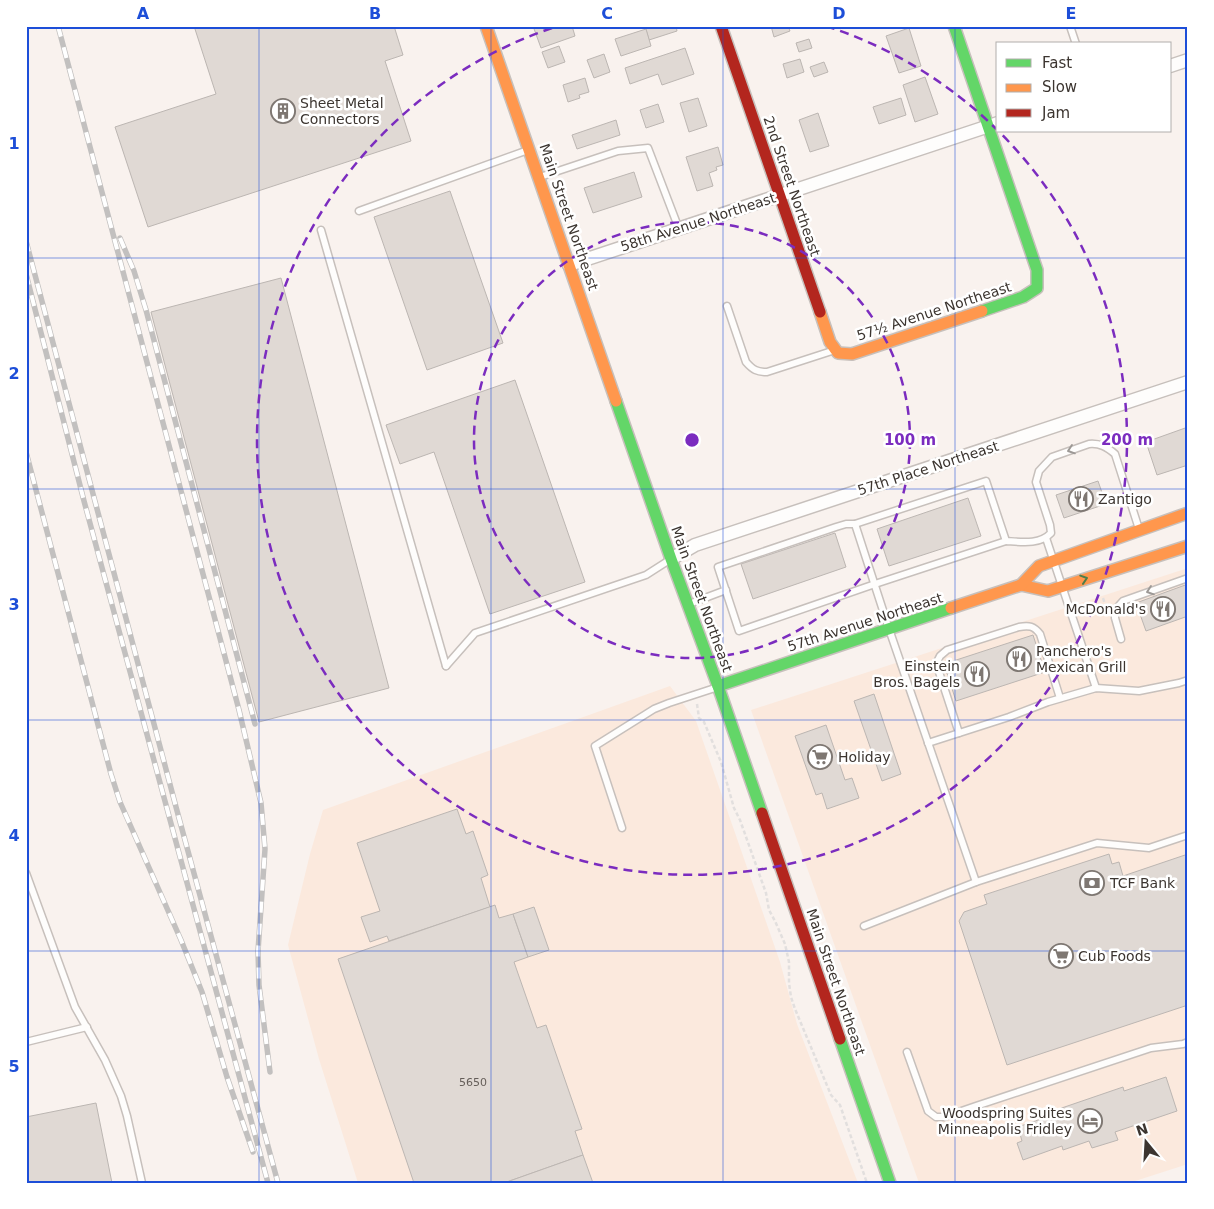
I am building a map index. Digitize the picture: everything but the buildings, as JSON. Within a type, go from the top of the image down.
[{"type":"street","name":"Main Street Northeast","points":[[486,26],[890,1183]]},
{"type":"street","name":"2nd Street Northeast","points":[[721,26],[830,342],[837,352]]},
{"type":"street","points":[[954,26],[993,124]]},
{"type":"street","points":[[1172,65],[1188,60]]},
{"type":"street","name":"58th Avenue Northeast","points":[[569,265],[993,124]]},
{"type":"street","name":"57½ Avenue Northeast","points":[[837,352],[852,354],[1023,297],[1037,288],[1037,270],[993,124]]},
{"type":"street","name":"57th Place Northeast","points":[[671,559],[695,545],[1188,382]]},
{"type":"street","name":"57th Avenue Northeast","points":[[718,686],[1021,585],[1039,566],[1188,513]]},
{"type":"street","points":[[1021,585],[1048,591],[1188,546]]},
{"type":"lane","points":[[1070,26],[1075,42]]},
{"type":"lane","points":[[539,177],[618,151],[648,148],[679,229]]},
{"type":"lane","points":[[359,211],[529,150]]},
{"type":"lane","points":[[321,230],[446,666],[475,632],[646,575],[671,559]]},
{"type":"lane","points":[[727,306],[746,362],[752,369],[759,372],[767,372],[837,352]]},
{"type":"lane","points":[[1006,541],[986,481],[855,524],[836,527],[718,567],[739,631],[1006,541],[1026,542],[1046,538],[1051,532],[1036,482],[1039,471],[1052,457],[1095,443],[1109,448],[1115,454],[1140,530]]},
{"type":"lane","points":[[855,524],[976,882]]},
{"type":"lane","points":[[1046,538],[1096,688]]},
{"type":"lane","points":[[1121,638],[1115,618],[1115,610],[1123,601],[1188,578]]},
{"type":"lane","points":[[688,604],[726,590]]},
{"type":"lane","points":[[959,733],[937,662],[940,656],[947,650],[1028,625],[1035,628],[1040,634],[1060,698]]},
{"type":"lane","points":[[928,743],[1060,698],[1096,688],[1139,691],[1188,680]]},
{"type":"lane","points":[[622,828],[595,746],[654,709],[718,686]]},
{"type":"lane","points":[[864,926],[976,882],[1097,843],[1149,848],[1188,835]]},
{"type":"lane","points":[[26,873],[75,1007],[105,1060],[121,1096],[142,1183]]},
{"type":"lane","points":[[26,1042],[87,1027]]},
{"type":"lane","points":[[907,1052],[928,1111],[936,1117],[986,1103],[1151,1048],[1188,1042]]},
{"type":"path","points":[[699,718],[704,722],[722,762],[734,808],[766,893],[769,910],[785,944],[789,962],[791,997],[795,1009],[828,1089],[840,1105],[867,1183]]},
{"type":"shaded area","points":[[1188,568],[1188,1164],[1129,1183],[919,1183],[751,710]]},
{"type":"shaded area","points":[[670,686],[696,721],[780,962],[797,1024],[858,1183],[358,1183],[319,1059],[288,945],[310,854],[323,810]]},
{"type":"railway","points":[[58,26],[239,710],[261,803],[265,849],[258,951],[259,985],[270,1072]]},
{"type":"railway","points":[[120,238],[134,271],[146,310],[255,724]]},
{"type":"railway","points":[[26,241],[278,1183]]},
{"type":"railway","points":[[26,274],[84,501],[268,1183]]},
{"type":"railway","points":[[26,452],[120,802],[202,992],[227,1077],[253,1152]]},
{"type":"traffic: fast","points":[[954,26],[1037,270],[1037,288],[1023,297],[982,311]]},
{"type":"traffic: fast","points":[[616,401],[762,813]]},
{"type":"traffic: fast","points":[[718,686],[951,608]]},
{"type":"traffic: fast","points":[[840,1039],[890,1183]]},
{"type":"traffic: slow","points":[[486,26],[616,401]]},
{"type":"traffic: slow","points":[[820,312],[830,342],[838,353],[852,354],[982,311]]},
{"type":"traffic: slow","points":[[951,608],[1021,585],[1039,566],[1188,513]]},
{"type":"traffic: slow","points":[[1021,585],[1048,591],[1188,546]]},
{"type":"traffic: jam","points":[[721,26],[820,312]]},
{"type":"traffic: jam","points":[[762,813],[840,1039]]},
{"type":"place","name":"Sheet Metal Connectors","points":[[283,111]]},
{"type":"place","name":"Zantigo","points":[[1081,499]]},
{"type":"place","name":"McDonald's","points":[[1163,609]]},
{"type":"place","name":"Panchero's Mexican Grill","points":[[1019,659]]},
{"type":"place","name":"Einstein Bros. Bagels","points":[[977,674]]},
{"type":"place","name":"Holiday","points":[[820,757]]},
{"type":"place","name":"TCF Bank","points":[[1092,883]]},
{"type":"place","name":"Cub Foods","points":[[1061,956]]},
{"type":"place","name":"Woodspring Suites Minneapolis Fridley","points":[[1090,1121]]}]
